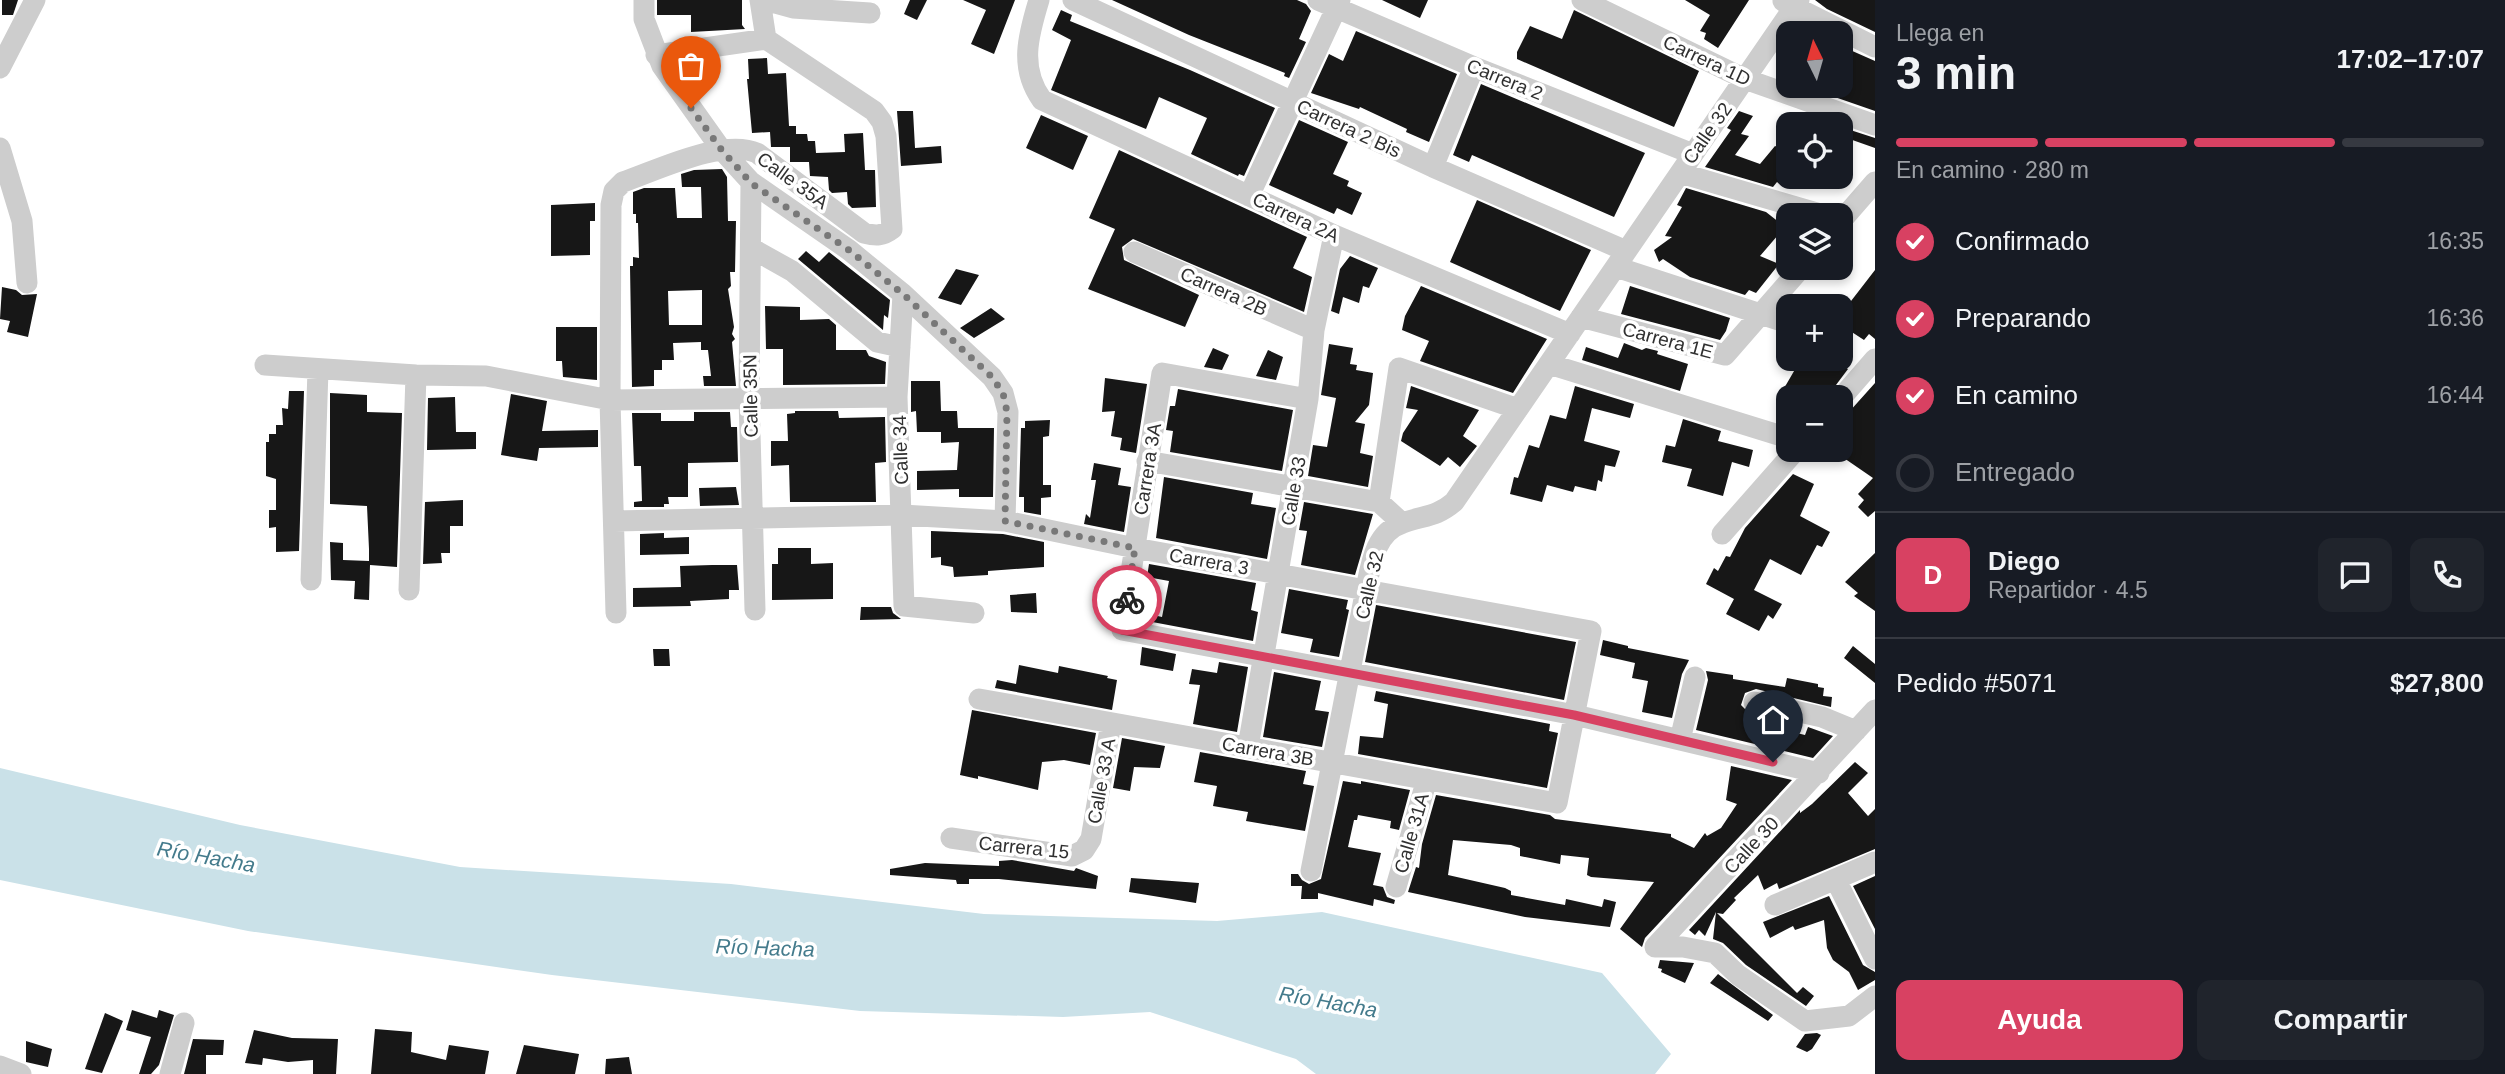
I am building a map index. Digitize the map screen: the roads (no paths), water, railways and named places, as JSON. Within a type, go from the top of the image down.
[{"type":"street","points":[[1,63],[35,0]]},
{"type":"street","points":[[644,0],[644,19],[656,55],[721,149],[751,183],[849,250],[903,294],[992,377],[1003,393],[1007,412],[1005,521]]},
{"type":"street","points":[[656,55],[766,40],[762,0],[793,8],[870,13]]},
{"type":"street","name":"Carrera 2A","points":[[1039,0],[1027,40],[1027,69],[1032,86],[1042,100],[1334,234],[1575,326]]},
{"type":"street","name":"Carrera 2 Bis","points":[[1073,0],[1117,9],[1293,102],[1621,259]]},
{"type":"street","name":"Carrera 1D","points":[[1582,0],[1745,79],[1875,125]]},
{"type":"street","points":[[1250,196],[1293,102],[1331,3]]},
{"type":"street","name":"Carrera 2","points":[[1331,3],[1474,67],[1693,154]]},
{"type":"street","points":[[1792,3],[1875,47]]},
{"type":"street","name":"Calle 32","points":[[1311,871],[1366,589],[1378,543],[1402,523],[1442,512],[1454,502],[1745,79],[1792,3]]},
{"type":"street","name":"Calle 35A","points":[[616,613],[611,400],[611,205],[614,191],[623,182],[721,149],[745,148],[757,153],[864,233],[876,236],[892,229],[886,136],[882,122],[874,111],[766,40]]},
{"type":"street","points":[[1433,167],[1474,67]]},
{"type":"street","points":[[0,148],[22,221],[27,283]]},
{"type":"street","points":[[1680,173],[1783,203]]},
{"type":"street","points":[[1853,207],[1875,182]]},
{"type":"street","name":"Calle 35N","points":[[751,183],[749,398],[755,610]]},
{"type":"street","name":"Calle 33","points":[[1248,747],[1308,399],[1314,330],[1334,234]]},
{"type":"street","points":[[751,248],[792,271],[877,342],[900,347]]},
{"type":"street","name":"Carrera 2B","points":[[1134,252],[1314,330]]},
{"type":"street","points":[[1621,259],[1776,320]]},
{"type":"street","name":"Carrera 1E","points":[[1575,326],[1725,355],[1791,280]]},
{"type":"street","name":"Calle 34","points":[[903,294],[897,397],[904,606],[974,613]]},
{"type":"street","points":[[1852,385],[1875,359]]},
{"type":"street","points":[[1549,364],[1776,434]]},
{"type":"street","points":[[265,365],[416,375],[486,376],[611,400],[897,397]]},
{"type":"street","points":[[1379,502],[1399,368],[1518,409]]},
{"type":"street","points":[[311,580],[317,370]]},
{"type":"street","name":"Carrera 3A","points":[[1308,399],[1162,373],[1122,630],[1574,715],[1819,773]]},
{"type":"street","points":[[409,590],[416,375]]},
{"type":"street","points":[[1147,461],[1379,502],[1402,523]]},
{"type":"street","points":[[1722,534],[1785,462]]},
{"type":"street","name":"Carrera 3","points":[[614,521],[902,515],[1005,521],[1135,548],[1591,631],[1574,715]]},
{"type":"street","points":[[1680,740],[1695,677]]},
{"type":"street","name":"Carrera 3B","points":[[979,699],[1557,803],[1574,715]]},
{"type":"street","points":[[1754,702],[1822,717],[1856,732]]},
{"type":"street","name":"Calle 30","points":[[1875,710],[1655,947],[1683,947],[1714,953],[1738,975],[1805,1021],[1849,1016],[1875,996]]},
{"type":"street","name":"Calle 33 A","points":[[1091,839],[1111,723]]},
{"type":"street","name":"Calle 31A","points":[[1396,887],[1427,779]]},
{"type":"street","name":"Carrera 15","points":[[951,838],[1072,856],[1084,850],[1091,839]]},
{"type":"street","points":[[1775,905],[1875,862]]},
{"type":"street","points":[[1836,880],[1875,959]]},
{"type":"street","points":[[170,1074],[184,1023]]},
{"type":"street","points":[[0,1066],[21,1074]]},
{"type":"water","name":"Río Hacha","points":[[0,768],[240,825],[460,867],[731,884],[984,914],[1217,921],[1322,912],[1602,973],[1671,1054],[1655,1074],[1316,1074],[1296,1059],[1150,1012],[1063,1017],[860,1011],[552,975],[248,931],[0,880]]}]
